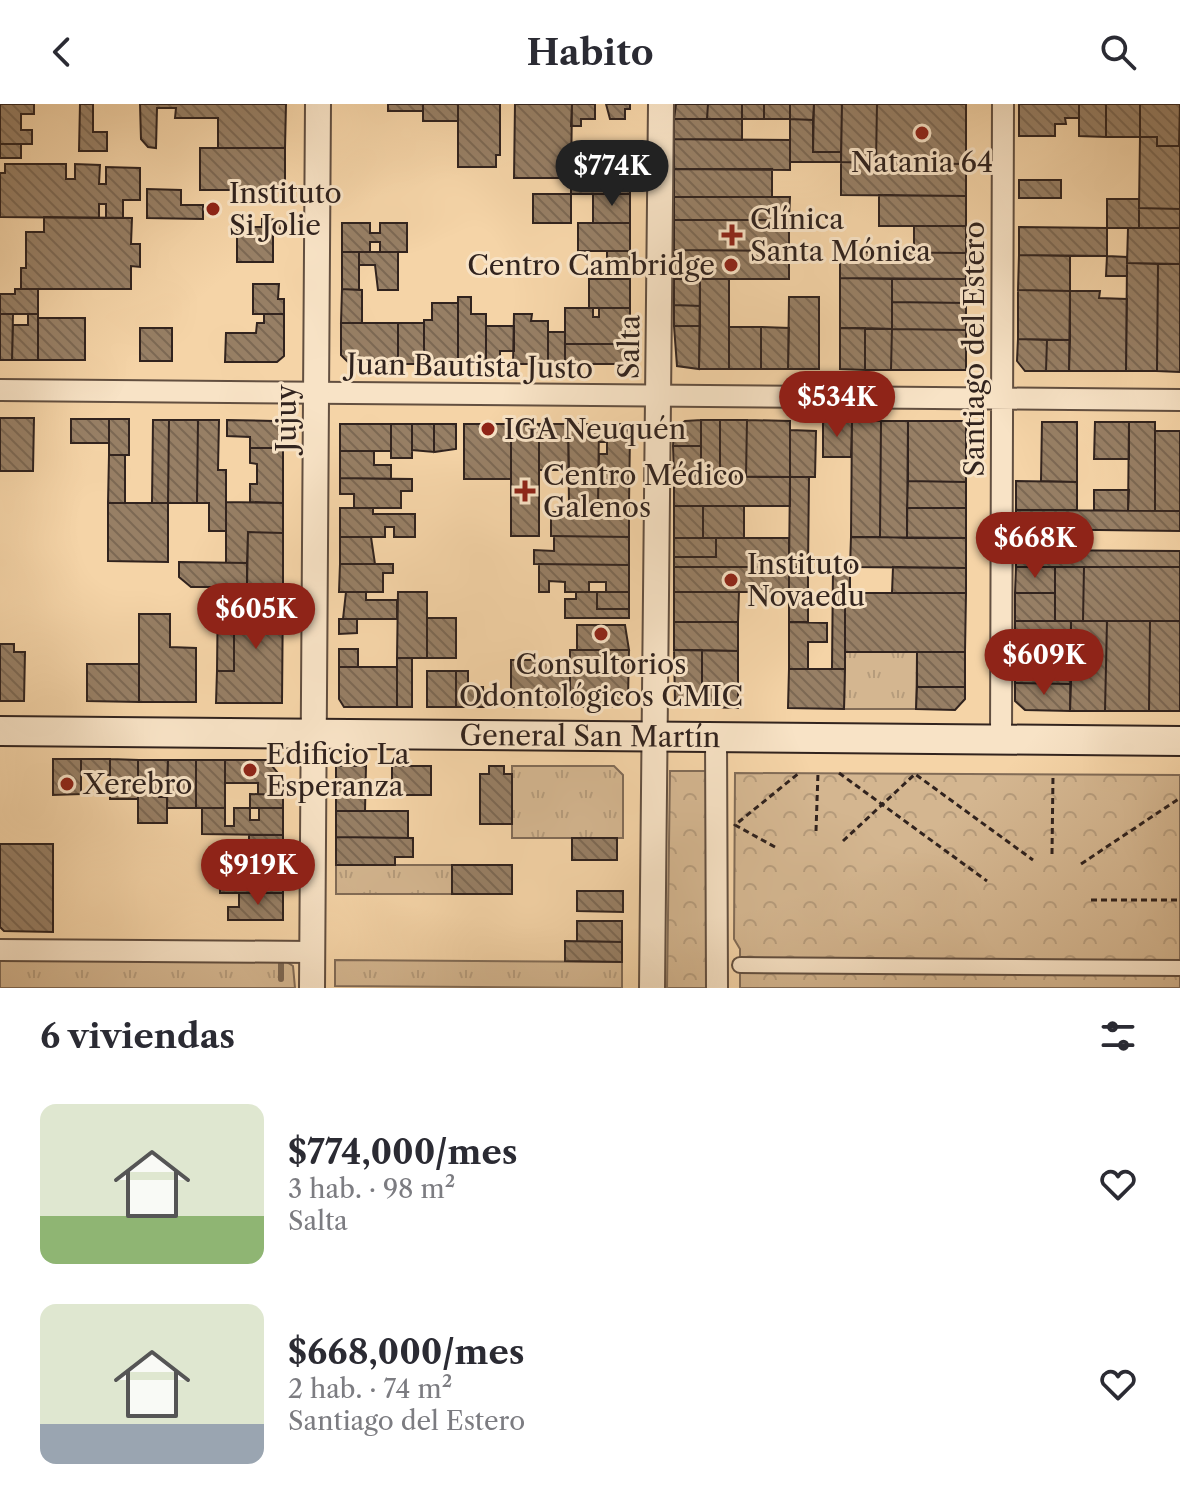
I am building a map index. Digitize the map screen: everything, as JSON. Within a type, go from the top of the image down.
[{"type":"main road","name":"General San Martín","points":[[0,731],[655,734],[1180,741]]},
{"type":"street","name":"Jujuy","points":[[312,988],[318,104]]},
{"type":"street","name":"Salta","points":[[652,988],[661,104]]},
{"type":"street","name":"Santiago del Estero","points":[[1001,739],[1003,104]]},
{"type":"street","name":"Juan Bautista Justo","points":[[0,390],[1180,400]]},
{"type":"street","points":[[716,735],[717,988]]},
{"type":"street","points":[[0,950],[313,952]]},
{"type":"street","points":[[740,965],[1180,968]]},
{"type":"path","points":[[775,847],[735,825],[799,773]]},
{"type":"path","points":[[816,831],[818,773]]},
{"type":"path","points":[[839,773],[987,881]]},
{"type":"path","points":[[843,841],[915,774],[1033,860]]},
{"type":"path","points":[[1052,854],[1053,775]]},
{"type":"path","points":[[1081,864],[1180,798]]},
{"type":"path","points":[[1091,900],[1180,900]]},
{"type":"green space","points":[[845,652],[917,652],[916,709],[844,709]]},
{"type":"green space","points":[[512,766],[614,766],[623,775],[623,838],[512,838]]},
{"type":"green space","points":[[670,771],[709,771],[709,988],[667,988]]},
{"type":"green space","points":[[735,773],[1180,775],[1180,988],[740,988],[740,949],[734,939]]},
{"type":"green space","points":[[336,865],[452,865],[452,894],[336,894]]},
{"type":"green space","points":[[0,959],[285,961],[293,966],[295,988],[0,988]]},
{"type":"green space","points":[[335,960],[622,962],[622,988],[335,986]]},
{"type":"building","points":[[0,104],[34,104],[34,114],[21,114],[21,130],[32,130],[32,144],[0,144]]},
{"type":"building","points":[[80,104],[93,104],[93,132],[107,132],[107,151],[79,151]]},
{"type":"building","points":[[140,104],[286,104],[285,148],[218,148],[218,118],[175,118],[176,108],[157,108],[156,148],[148,147],[141,139]]},
{"type":"building","points":[[388,104],[423,104],[423,111],[388,111]]},
{"type":"building","points":[[423,104],[458,104],[458,121],[423,121]]},
{"type":"building","points":[[458,104],[500,104],[500,155],[496,155],[496,167],[458,167]]},
{"type":"building","points":[[515,104],[572,104],[571,178],[514,178]]},
{"type":"building","points":[[572,104],[595,104],[595,119],[581,119],[581,126],[571,126]]},
{"type":"building","points":[[606,104],[630,104],[630,109],[625,109],[625,119],[610,119]]},
{"type":"building","points":[[676,104],[708,104],[707,119],[674,119]]},
{"type":"building","points":[[708,104],[742,104],[742,119],[707,119]]},
{"type":"building","points":[[742,104],[764,104],[764,119],[742,119]]},
{"type":"building","points":[[764,104],[790,104],[790,119],[764,119]]},
{"type":"building","points":[[790,104],[814,104],[813,120],[790,119]]},
{"type":"building","points":[[814,104],[842,104],[841,152],[813,152]]},
{"type":"building","points":[[842,104],[877,104],[876,163],[841,162]]},
{"type":"building","name":"Natania 64","points":[[877,104],[966,104],[966,164],[876,163]]},
{"type":"building","points":[[1019,104],[1079,104],[1079,118],[1065,118],[1066,124],[1055,124],[1055,136],[1019,136]]},
{"type":"building","points":[[1079,104],[1106,104],[1106,137],[1079,136]]},
{"type":"building","points":[[1106,104],[1140,104],[1140,137],[1106,137]]},
{"type":"building","points":[[1140,104],[1180,104],[1179,146],[1157,146],[1157,137],[1140,137]]},
{"type":"building","points":[[674,119],[742,119],[742,140],[674,139]]},
{"type":"building","points":[[790,119],[813,120],[813,152],[841,152],[841,162],[790,162]]},
{"type":"building","points":[[1140,137],[1157,137],[1157,146],[1179,146],[1180,137],[1180,209],[1139,208]]},
{"type":"building","points":[[674,139],[790,140],[790,170],[674,169]]},
{"type":"building","points":[[0,144],[21,144],[21,158],[0,158]]},
{"type":"building","points":[[200,148],[285,148],[285,190],[200,190]]},
{"type":"building","points":[[578,155],[630,155],[630,194],[571,194],[571,184],[578,184]]},
{"type":"building","points":[[841,162],[966,164],[966,196],[841,195]]},
{"type":"building","points":[[5,164],[66,164],[66,179],[75,179],[75,164],[100,165],[99,184],[106,184],[106,167],[140,168],[140,200],[123,200],[123,218],[106,218],[106,204],[99,204],[99,218],[0,217],[0,173],[5,173]]},
{"type":"building","points":[[674,169],[772,169],[772,197],[674,197]]},
{"type":"building","points":[[1019,180],[1061,180],[1061,198],[1019,198]]},
{"type":"building","points":[[147,189],[181,190],[181,205],[203,205],[203,219],[147,218]]},
{"type":"building","points":[[533,194],[571,194],[571,223],[533,223]]},
{"type":"building","points":[[593,194],[630,194],[630,223],[593,223]]},
{"type":"building","points":[[879,195],[966,196],[966,226],[879,226]]},
{"type":"building","points":[[674,197],[790,197],[789,220],[674,220]]},
{"type":"building","points":[[1107,199],[1139,199],[1139,228],[1107,228]]},
{"type":"building","points":[[1139,208],[1180,209],[1180,228],[1139,228]]},
{"type":"building","points":[[44,217],[132,218],[131,244],[140,244],[140,267],[131,266],[131,289],[21,289],[21,268],[26,268],[26,232],[44,232]]},
{"type":"building","points":[[262,219],[285,220],[285,229],[273,228],[273,262],[237,262],[237,227],[262,227]]},
{"type":"building","name":"Clínica Santa Mónica","points":[[674,220],[789,220],[789,251],[674,250]]},
{"type":"building","points":[[342,223],[370,223],[370,233],[380,233],[380,223],[407,223],[407,252],[380,252],[380,242],[370,242],[370,252],[342,252]]},
{"type":"building","points":[[578,223],[630,223],[630,251],[578,251]]},
{"type":"building","points":[[914,226],[966,226],[966,253],[914,253]]},
{"type":"building","points":[[1019,227],[1107,228],[1107,256],[1019,255]]},
{"type":"building","points":[[1128,228],[1180,228],[1180,264],[1127,263]]},
{"type":"building","name":"Centro Cambridge","points":[[674,250],[789,251],[789,279],[674,279]]},
{"type":"building","points":[[607,251],[630,251],[630,279],[607,279]]},
{"type":"building","points":[[342,252],[359,252],[359,290],[342,289]]},
{"type":"building","points":[[359,252],[398,252],[398,290],[378,290],[375,265],[359,265]]},
{"type":"building","points":[[840,252],[966,253],[966,279],[840,278]]},
{"type":"building","points":[[1019,255],[1070,256],[1070,291],[1018,290]]},
{"type":"building","points":[[1107,256],[1127,257],[1127,276],[1106,276]]},
{"type":"building","points":[[1127,263],[1158,264],[1157,371],[1126,371]]},
{"type":"building","points":[[1158,264],[1180,264],[1180,372],[1157,371]]},
{"type":"building","points":[[840,278],[892,279],[892,329],[840,328]]},
{"type":"building","points":[[589,279],[630,279],[630,308],[589,308]]},
{"type":"building","points":[[674,279],[700,279],[700,306],[674,305]]},
{"type":"building","points":[[700,279],[729,279],[729,369],[699,369]]},
{"type":"building","points":[[892,279],[966,279],[966,303],[892,302]]},
{"type":"building","points":[[253,284],[279,284],[278,299],[284,299],[284,314],[253,314]]},
{"type":"building","points":[[15,289],[38,289],[38,314],[0,314],[0,294],[15,294]]},
{"type":"building","points":[[342,289],[362,290],[362,323],[341,323]]},
{"type":"building","points":[[1018,290],[1070,291],[1070,340],[1018,339]]},
{"type":"building","points":[[1070,291],[1100,291],[1099,298],[1127,299],[1126,371],[1069,371]]},
{"type":"building","points":[[458,297],[471,297],[471,314],[486,314],[486,364],[458,364]]},
{"type":"building","points":[[789,297],[819,297],[819,369],[788,369]]},
{"type":"building","points":[[892,302],[966,303],[966,330],[892,329]]},
{"type":"building","points":[[432,303],[458,303],[458,364],[424,364],[424,320],[432,320]]},
{"type":"building","points":[[674,305],[700,306],[700,326],[674,326]]},
{"type":"building","points":[[565,308],[593,308],[593,317],[599,317],[599,308],[630,308],[630,344],[565,344]]},
{"type":"building","points":[[0,314],[13,314],[12,360],[0,360]]},
{"type":"building","points":[[28,314],[38,314],[38,360],[12,360],[13,325],[28,325]]},
{"type":"building","points":[[264,314],[284,314],[284,356],[277,362],[225,362],[226,333],[256,333],[257,323],[264,323]]},
{"type":"building","points":[[514,314],[532,314],[531,321],[548,321],[548,364],[513,364]]},
{"type":"building","points":[[38,318],[85,318],[85,360],[38,360]]},
{"type":"building","points":[[341,323],[398,323],[398,364],[350,364],[341,355]]},
{"type":"building","points":[[398,323],[424,323],[424,364],[398,364]]},
{"type":"building","points":[[486,326],[514,326],[514,351],[500,351],[500,364],[486,364]]},
{"type":"building","points":[[674,326],[700,326],[699,369],[677,366]]},
{"type":"building","points":[[729,327],[761,327],[761,369],[729,369]]},
{"type":"building","points":[[761,327],[789,328],[788,369],[761,369]]},
{"type":"building","points":[[140,328],[172,328],[172,361],[140,361]]},
{"type":"building","points":[[840,328],[865,328],[865,370],[840,369]]},
{"type":"building","points":[[865,328],[892,329],[891,370],[865,370]]},
{"type":"building","points":[[892,329],[966,330],[966,370],[891,370]]},
{"type":"building","points":[[548,332],[565,332],[565,364],[548,364]]},
{"type":"building","points":[[1018,339],[1047,340],[1046,371],[1025,371],[1017,361]]},
{"type":"building","points":[[1047,340],[1070,340],[1069,371],[1046,371]]},
{"type":"building","points":[[565,344],[630,344],[630,364],[565,364]]},
{"type":"building","points":[[0,418],[34,418],[33,471],[0,471]]},
{"type":"building","points":[[71,419],[109,419],[109,443],[71,443]]},
{"type":"building","points":[[109,419],[129,419],[129,455],[109,455]]},
{"type":"building","points":[[153,420],[169,420],[168,503],[152,503]]},
{"type":"building","points":[[169,420],[198,420],[197,503],[168,503]]},
{"type":"building","points":[[198,420],[219,420],[218,470],[226,470],[226,531],[209,531],[209,503],[197,503]]},
{"type":"building","points":[[227,420],[274,421],[283,430],[283,448],[250,448],[250,437],[227,436]]},
{"type":"building","points":[[701,420],[701,446],[673,446],[674,430],[685,421]]},
{"type":"building","points":[[701,420],[720,420],[720,476],[701,476]]},
{"type":"building","points":[[720,420],[747,420],[746,477],[720,476]]},
{"type":"building","points":[[747,420],[790,421],[790,477],[746,477]]},
{"type":"building","points":[[823,421],[852,421],[851,457],[823,457]]},
{"type":"building","points":[[852,421],[881,421],[880,537],[851,537]]},
{"type":"building","points":[[881,421],[908,421],[907,538],[880,537]]},
{"type":"building","points":[[908,421],[966,421],[966,482],[908,481]]},
{"type":"building","points":[[1042,422],[1077,422],[1077,482],[1041,481]]},
{"type":"building","points":[[1095,422],[1129,422],[1129,459],[1094,459]]},
{"type":"building","points":[[1129,422],[1155,422],[1155,511],[1128,511]]},
{"type":"building","points":[[340,424],[391,424],[391,451],[340,451]]},
{"type":"building","points":[[391,424],[412,424],[412,458],[391,458]]},
{"type":"building","points":[[412,424],[434,424],[434,452],[412,450]]},
{"type":"building","points":[[434,424],[456,424],[456,449],[434,452]]},
{"type":"building","points":[[464,424],[511,424],[511,479],[464,479]]},
{"type":"building","name":"Centro Médico Galenos","points":[[511,424],[539,424],[539,536],[511,536]]},
{"type":"building","points":[[539,424],[568,424],[569,470],[539,470]]},
{"type":"building","points":[[568,424],[599,424],[598,504],[569,504]]},
{"type":"building","points":[[599,424],[622,424],[630,433],[629,504],[598,504],[599,454],[607,454],[607,442],[599,442]]},
{"type":"building","points":[[790,430],[816,431],[815,477],[790,477]]},
{"type":"building","points":[[1155,431],[1180,431],[1180,511],[1155,511]]},
{"type":"building","points":[[673,446],[701,446],[701,476],[674,476]]},
{"type":"building","points":[[250,448],[283,448],[283,503],[250,502],[250,484],[257,484],[257,464],[250,463]]},
{"type":"building","points":[[340,451],[374,451],[374,465],[391,465],[391,479],[340,478]]},
{"type":"building","points":[[109,455],[125,455],[125,503],[108,503]]},
{"type":"building","points":[[674,476],[790,477],[790,506],[674,506]]},
{"type":"building","points":[[790,477],[809,477],[808,567],[789,567]]},
{"type":"building","points":[[340,478],[412,479],[412,491],[401,491],[401,508],[354,508],[354,494],[340,494]]},
{"type":"building","points":[[908,481],[966,482],[966,508],[907,508]]},
{"type":"building","points":[[1016,481],[1077,482],[1077,510],[1016,510]]},
{"type":"building","points":[[1094,490],[1129,490],[1128,511],[1094,510]]},
{"type":"building","points":[[226,502],[283,503],[283,533],[248,532],[247,563],[226,563]]},
{"type":"building","points":[[108,503],[168,503],[168,562],[108,561]]},
{"type":"building","points":[[576,504],[629,504],[629,537],[551,536],[551,512],[576,512]]},
{"type":"building","points":[[674,506],[703,506],[703,538],[674,538]]},
{"type":"building","points":[[703,506],[744,506],[744,538],[703,538]]},
{"type":"building","points":[[340,508],[373,508],[373,514],[415,514],[415,537],[394,537],[394,527],[385,527],[385,537],[340,537]]},
{"type":"building","points":[[907,508],[966,508],[966,538],[907,538]]},
{"type":"building","points":[[1016,510],[1180,511],[1180,531],[1016,529]]},
{"type":"building","points":[[248,532],[283,533],[283,588],[247,587]]},
{"type":"building","points":[[554,536],[629,537],[629,565],[534,564],[534,550],[554,551]]},
{"type":"building","points":[[340,537],[371,537],[375,564],[340,564]]},
{"type":"building","points":[[851,537],[966,538],[966,568],[850,567]]},
{"type":"building","points":[[674,538],[716,538],[716,557],[674,557]]},
{"type":"building","points":[[716,538],[789,538],[789,567],[674,567],[674,557],[716,557]]},
{"type":"building","points":[[1016,550],[1180,551],[1180,567],[1016,567]]},
{"type":"building","points":[[179,562],[247,563],[247,587],[191,587],[179,577]]},
{"type":"building","points":[[340,564],[393,564],[393,573],[383,573],[383,592],[339,592]]},
{"type":"building","points":[[539,564],[629,565],[629,592],[606,592],[606,582],[589,582],[589,592],[565,592],[565,582],[549,581],[549,592],[539,592]]},
{"type":"building","name":"Instituto Novaedu","points":[[674,567],[789,567],[789,592],[674,592]]},
{"type":"building","points":[[789,567],[808,567],[808,622],[789,622]]},
{"type":"building","points":[[833,567],[850,567],[850,593],[845,593],[845,669],[832,669]]},
{"type":"building","points":[[893,567],[966,568],[966,593],[892,593]]},
{"type":"building","points":[[1016,567],[1055,567],[1055,593],[1015,593]]},
{"type":"building","points":[[1055,567],[1084,567],[1083,621],[1055,621]]},
{"type":"building","points":[[1084,567],[1180,567],[1180,621],[1083,621]]},
{"type":"building","points":[[218,587],[242,587],[242,621],[234,621],[234,671],[217,671]]},
{"type":"building","points":[[242,587],[283,588],[282,703],[216,703],[217,671],[234,671],[234,621],[242,621]]},
{"type":"building","points":[[346,592],[366,592],[366,600],[397,600],[397,619],[343,619]]},
{"type":"building","points":[[398,592],[427,592],[427,658],[397,658]]},
{"type":"building","points":[[576,592],[597,592],[597,609],[629,609],[629,618],[565,618],[565,599],[576,599]]},
{"type":"building","points":[[597,592],[629,592],[629,609],[597,609]]},
{"type":"building","points":[[674,592],[739,592],[738,622],[674,622]]},
{"type":"building","points":[[845,593],[966,593],[965,652],[845,652]]},
{"type":"building","points":[[1015,593],[1055,593],[1055,621],[1015,621]]},
{"type":"building","points":[[139,614],[170,614],[170,647],[196,648],[196,702],[139,702]]},
{"type":"building","points":[[427,618],[456,618],[456,658],[427,658]]},
{"type":"building","points":[[339,619],[357,619],[357,633],[339,634]]},
{"type":"building","points":[[1015,621],[1071,621],[1071,684],[1015,683]]},
{"type":"building","points":[[1071,621],[1107,621],[1105,711],[1070,711]]},
{"type":"building","points":[[1107,621],[1150,621],[1149,711],[1105,711]]},
{"type":"building","points":[[1150,621],[1180,621],[1180,711],[1149,711]]},
{"type":"building","points":[[674,622],[738,622],[738,651],[674,650]]},
{"type":"building","points":[[789,622],[827,623],[827,642],[808,642],[808,669],[789,669]]},
{"type":"building","name":"Consultorios Odontológicos CMIC","points":[[577,625],[625,625],[629,650],[577,650]]},
{"type":"building","points":[[0,644],[14,644],[14,652],[25,652],[24,701],[0,701]]},
{"type":"building","points":[[339,649],[358,649],[358,667],[339,667]]},
{"type":"building","points":[[570,650],[629,650],[628,698],[619,707],[570,707]]},
{"type":"building","points":[[674,650],[702,650],[702,707],[675,704]]},
{"type":"building","points":[[702,650],[738,651],[738,708],[702,707]]},
{"type":"building","points":[[917,652],[965,652],[965,687],[917,687]]},
{"type":"building","points":[[397,658],[412,658],[412,707],[397,707]]},
{"type":"building","points":[[511,660],[570,660],[570,707],[511,707]]},
{"type":"building","points":[[87,664],[139,664],[139,702],[87,701]]},
{"type":"building","points":[[339,667],[397,667],[397,707],[344,707],[339,699]]},
{"type":"building","points":[[789,669],[845,669],[844,709],[788,708]]},
{"type":"building","points":[[427,671],[456,671],[456,707],[427,707]]},
{"type":"building","points":[[456,671],[468,671],[468,687],[483,687],[484,707],[456,707]]},
{"type":"building","points":[[1015,683],[1071,684],[1070,711],[1025,710],[1015,701]]},
{"type":"building","points":[[917,687],[965,687],[965,699],[955,710],[916,709]]},
{"type":"building","name":"Xerebro","points":[[53,759],[81,759],[81,794],[53,795]]},
{"type":"building","points":[[81,759],[110,759],[110,775],[81,774]]},
{"type":"building","points":[[110,759],[138,760],[138,799],[110,799]]},
{"type":"building","points":[[138,760],[168,760],[167,783],[159,783],[159,797],[167,797],[167,823],[138,823]]},
{"type":"building","points":[[168,760],[196,760],[196,808],[167,808]]},
{"type":"building","points":[[196,760],[225,760],[225,808],[196,808]]},
{"type":"building","name":"Edificio La Esperanza","points":[[225,760],[267,760],[283,779],[283,795],[258,794],[258,783],[225,783]]},
{"type":"building","points":[[336,766],[366,766],[365,811],[336,811]]},
{"type":"building","points":[[392,766],[431,766],[431,795],[392,795]]},
{"type":"building","points":[[489,766],[504,766],[504,774],[512,774],[512,824],[480,824],[480,774],[489,774]]},
{"type":"building","points":[[250,794],[283,795],[283,808],[250,808]]},
{"type":"building","points":[[202,808],[225,808],[225,826],[234,826],[234,808],[250,808],[250,820],[259,820],[259,808],[283,808],[283,835],[202,834]]},
{"type":"building","points":[[336,811],[408,811],[408,838],[336,837]]},
{"type":"building","points":[[249,835],[283,835],[283,856],[249,855]]},
{"type":"building","points":[[336,837],[413,838],[413,857],[395,857],[395,865],[336,865]]},
{"type":"building","points":[[572,838],[617,838],[617,860],[572,860]]},
{"type":"building","points":[[0,844],[53,844],[53,932],[4,931],[0,927]]},
{"type":"building","points":[[220,865],[283,865],[283,893],[220,893]]},
{"type":"building","points":[[452,865],[512,865],[512,894],[452,894]]},
{"type":"building","points":[[577,891],[623,891],[623,912],[577,911]]},
{"type":"building","points":[[239,893],[283,893],[283,920],[228,920],[228,907],[239,907]]},
{"type":"building","points":[[577,921],[622,921],[622,942],[577,941]]},
{"type":"building","points":[[565,941],[622,942],[622,962],[565,961]]},
{"type":"waterway","points":[[281,955],[281,979]]},
{"type":"place","name":"Natania 64","points":[[922,133]]},
{"type":"place","name":"Instituto Si Jolie","points":[[213,209]]},
{"type":"place","name":"Clínica Santa Mónica","points":[[732,235]]},
{"type":"place","name":"Centro Cambridge","points":[[731,265]]},
{"type":"place","name":"IGA Neuquén","points":[[488,429]]},
{"type":"place","name":"Centro Médico Galenos","points":[[525,491]]},
{"type":"place","name":"Instituto Novaedu","points":[[731,580]]},
{"type":"place","name":"Consultorios Odontológicos CMIC","points":[[601,634]]},
{"type":"place","name":"Edificio La Esperanza","points":[[250,770]]},
{"type":"place","name":"Xerebro","points":[[67,784]]}]
